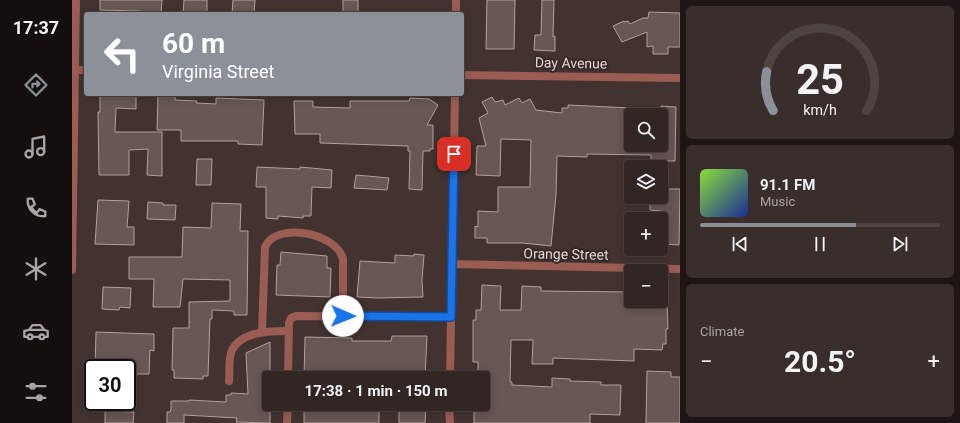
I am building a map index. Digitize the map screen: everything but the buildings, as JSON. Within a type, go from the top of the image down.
[{"type":"street","points":[[72,270],[73,70],[76,0]]},
{"type":"street","points":[[456,0],[456,12]]},
{"type":"street","points":[[73,70],[84,70]]},
{"type":"street","name":"Day Avenue","points":[[464,75],[680,78]]},
{"type":"street","points":[[450,371],[455,96]]},
{"type":"street","points":[[262,332],[264,253],[270,238],[278,234],[311,234],[337,247],[342,254],[343,259],[343,316]]},
{"type":"street","name":"Orange Street","points":[[452,264],[680,269]]},
{"type":"street","points":[[288,371],[288,332],[290,321],[296,316],[451,317]]},
{"type":"street","points":[[229,381],[230,356],[235,346],[251,335],[262,332],[288,332]]},
{"type":"street","points":[[287,423],[288,411]]},
{"type":"street","points":[[449,422],[450,411]]},
{"type":"route","points":[[343,316],[451,317],[454,154]]}]
